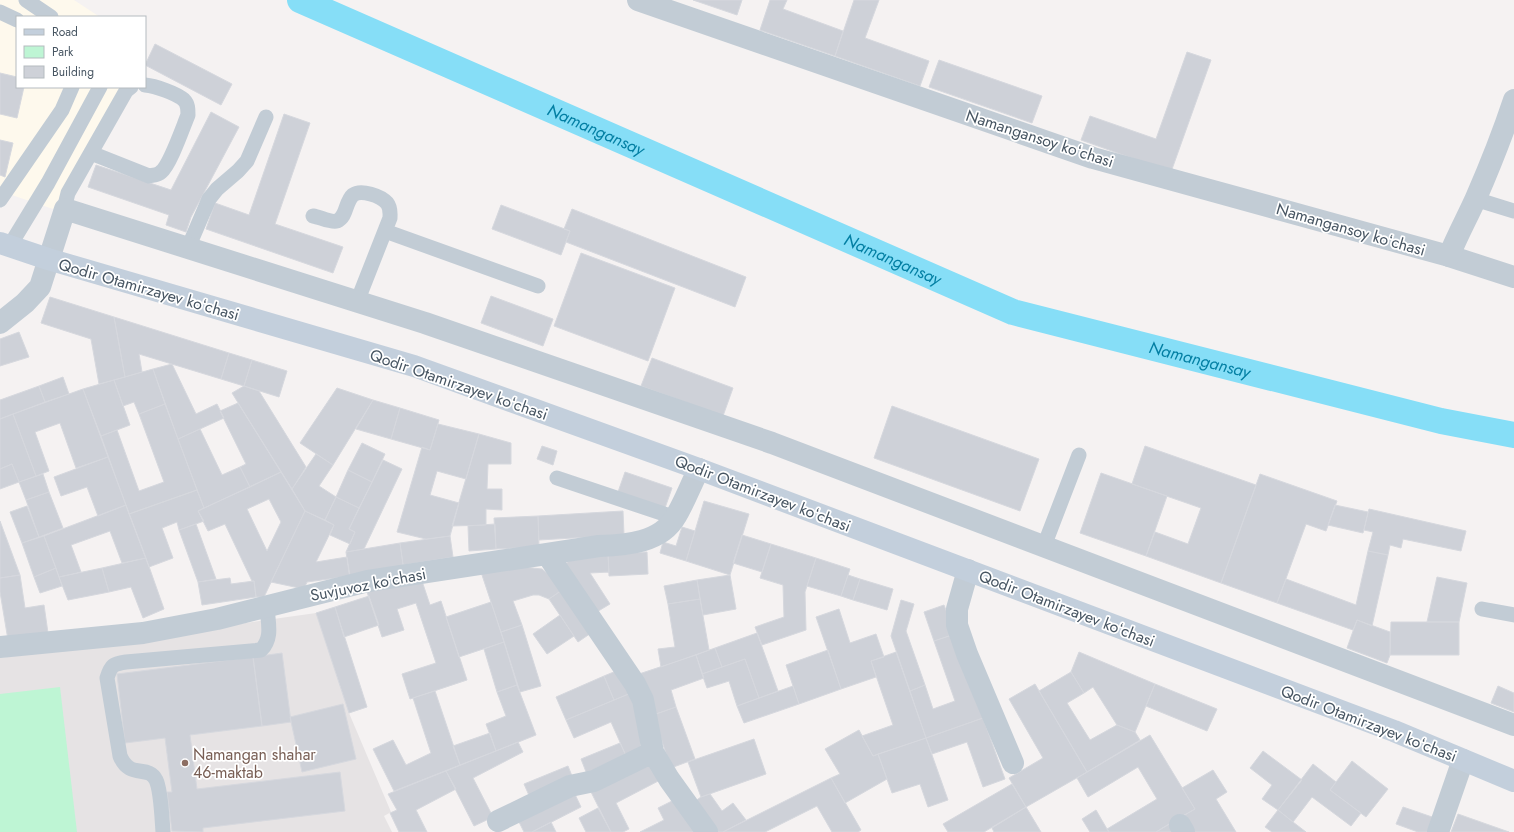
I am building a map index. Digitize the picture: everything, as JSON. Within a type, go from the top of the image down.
[{"type":"main road","name":"Qodir Otamirzayev koʻchasi","points":[[5,245],[48,259],[414,366],[699,469],[968,570],[1394,731],[1514,781]]},
{"type":"street","name":"Namangansoy koʻchasi","points":[[638,0],[1093,158],[1449,256],[1514,277]]},
{"type":"street","points":[[1449,256],[1500,142],[1514,100]]},
{"type":"street","points":[[0,323],[25,303],[40,287],[65,209],[425,323],[772,443],[1514,724]]},
{"type":"street","name":"Suvjuvoz koʻchasi","points":[[0,647],[143,633],[217,619],[368,581],[599,546],[628,545],[648,540],[664,530],[676,518],[699,469]]},
{"type":"street","points":[[547,554],[635,684],[643,700],[653,752],[669,779],[708,832]]},
{"type":"street","points":[[968,570],[956,609],[957,625],[967,654],[1013,763]]},
{"type":"street","points":[[498,820],[570,786],[594,781],[653,752]]},
{"type":"street","points":[[1438,832],[1463,760]]},
{"type":"lane","points":[[26,0],[50,16]]},
{"type":"lane","points":[[0,12],[16,20]]},
{"type":"lane","points":[[91,153],[149,176],[157,175],[162,172],[167,164],[188,115],[188,107],[184,101],[177,96],[146,85]]},
{"type":"lane","points":[[0,200],[62,110],[72,88]]},
{"type":"lane","points":[[5,245],[48,183],[99,88]]},
{"type":"lane","points":[[65,209],[68,193],[126,91],[130,88]]},
{"type":"lane","points":[[188,248],[209,199],[217,189],[247,161],[266,117]]},
{"type":"lane","points":[[313,216],[334,222],[339,220],[342,217],[349,200],[354,195],[363,193],[383,199],[388,204],[390,218],[357,302]]},
{"type":"lane","points":[[1475,199],[1514,212]]},
{"type":"lane","points":[[384,231],[538,286]]},
{"type":"lane","points":[[1044,546],[1079,455]]},
{"type":"lane","points":[[557,478],[676,518]]},
{"type":"lane","points":[[163,832],[156,780],[150,773],[129,769],[124,764],[120,756],[107,678],[110,669],[116,664],[126,662],[261,650],[267,644],[269,638],[266,606]]},
{"type":"lane","points":[[1482,609],[1514,615]]},
{"type":"shaded area","points":[[0,0],[74,0],[98,16],[16,16],[16,88],[121,88],[53,209],[0,191]]},
{"type":"shaded area","name":"Namangan shahar 46-maktab","points":[[316,613],[349,713],[391,812],[384,816],[392,832],[0,832],[0,658]]},
{"type":"green space","points":[[60,687],[77,832],[0,832],[0,694]]},
{"type":"building","points":[[693,0],[742,0],[737,15]]},
{"type":"building","points":[[770,0],[787,0],[783,9],[843,31],[835,56],[760,30]]},
{"type":"building","points":[[854,0],[879,0],[865,38],[929,61],[920,86],[835,56]]},
{"type":"building","points":[[155,44],[232,84],[221,105],[146,66]]},
{"type":"building","points":[[1187,52],[1211,60],[1171,172],[1081,140],[1090,116],[1156,139]]},
{"type":"building","points":[[939,60],[1042,96],[1032,123],[929,87]]},
{"type":"building","points":[[0,73],[16,77],[16,88],[24,88],[17,118],[0,114]]},
{"type":"building","points":[[211,112],[239,127],[191,217],[186,232],[166,225],[169,215],[88,187],[96,165],[171,190]]},
{"type":"building","points":[[284,114],[310,123],[275,224],[343,247],[333,273],[206,229],[215,203],[249,215]]},
{"type":"building","points":[[0,140],[13,143],[5,177],[0,175]]},
{"type":"building","points":[[501,205],[570,231],[561,255],[492,229]]},
{"type":"building","points":[[572,209],[746,277],[735,307],[566,242],[570,231],[564,229]]},
{"type":"building","points":[[581,253],[675,288],[648,361],[554,326]]},
{"type":"building","points":[[491,296],[553,319],[543,346],[481,323]]},
{"type":"building","points":[[50,297],[114,317],[125,377],[99,384],[91,339],[41,323]]},
{"type":"building","points":[[114,317],[229,353],[221,379],[139,354],[142,372],[125,377]]},
{"type":"building","points":[[19,332],[29,357],[0,366],[0,339]]},
{"type":"building","points":[[229,353],[252,360],[244,386],[221,379]]},
{"type":"building","points":[[652,358],[733,388],[723,416],[641,386]]},
{"type":"building","points":[[252,360],[287,371],[279,397],[244,386]]},
{"type":"building","points":[[172,364],[196,414],[217,404],[224,418],[178,439],[153,369]]},
{"type":"building","points":[[153,369],[165,404],[139,414],[134,402],[123,406],[114,380]]},
{"type":"building","points":[[63,377],[69,394],[45,402],[39,386]]},
{"type":"building","points":[[114,380],[130,425],[101,436],[83,389]]},
{"type":"building","points":[[39,386],[45,402],[0,419],[0,400]]},
{"type":"building","points":[[244,386],[259,391],[306,467],[292,489],[232,393]]},
{"type":"building","points":[[337,388],[373,400],[333,465],[300,443]]},
{"type":"building","points":[[83,389],[108,457],[76,468],[60,423],[35,432],[49,471],[36,476],[13,414]]},
{"type":"building","points":[[373,400],[400,408],[391,439],[356,429]]},
{"type":"building","points":[[238,403],[281,472],[250,487],[240,467],[246,464],[220,411]]},
{"type":"building","points":[[165,404],[197,490],[129,514],[101,436],[117,430],[139,491],[164,482],[139,414]]},
{"type":"building","points":[[892,406],[1039,459],[1020,511],[874,458]]},
{"type":"building","points":[[400,408],[439,420],[430,450],[391,439]]},
{"type":"building","points":[[13,414],[36,476],[19,482],[12,464],[0,469],[0,419]]},
{"type":"building","points":[[438,424],[479,434],[466,479],[437,471],[430,495],[459,503],[450,536],[426,539],[397,532],[422,447],[430,450]]},
{"type":"building","points":[[200,429],[222,475],[240,467],[250,487],[204,508],[178,439]]},
{"type":"building","points":[[479,434],[511,443],[511,464],[488,464],[487,489],[502,489],[502,510],[486,509],[486,525],[452,526]]},
{"type":"building","points":[[362,443],[385,454],[372,482],[348,470]]},
{"type":"building","points":[[542,446],[557,451],[553,465],[537,459]]},
{"type":"building","points":[[1145,446],[1256,485],[1221,583],[1146,556],[1155,532],[1188,544],[1201,508],[1132,484]]},
{"type":"building","points":[[316,454],[333,465],[319,486],[336,497],[325,520],[305,511],[292,489]]},
{"type":"building","points":[[108,457],[126,505],[98,516],[87,487],[61,496],[54,477]]},
{"type":"building","points":[[383,460],[402,469],[364,549],[346,552],[355,532],[349,529]]},
{"type":"building","points":[[12,464],[19,482],[0,489],[0,469]]},
{"type":"building","points":[[348,470],[372,482],[359,508],[336,497]]},
{"type":"building","points":[[281,472],[305,511],[264,597],[256,597],[254,581],[252,581],[225,524],[208,531],[198,511]],"holes":[[[269,499],[281,522],[267,551],[247,509]]]},
{"type":"building","points":[[625,472],[672,488],[665,508],[618,492]]},
{"type":"building","points":[[1101,473],[1167,496],[1146,556],[1080,533]]},
{"type":"building","points":[[43,474],[49,492],[26,500],[19,482]]},
{"type":"building","points":[[1260,474],[1337,501],[1326,531],[1306,524],[1277,603],[1221,583]]},
{"type":"building","points":[[197,490],[204,508],[198,511],[204,521],[179,530],[177,522],[162,528],[173,558],[149,567],[129,514]]},
{"type":"building","points":[[49,492],[63,528],[39,537],[26,500]]},
{"type":"building","points":[[336,497],[359,508],[349,529],[355,532],[350,544],[330,535],[334,525],[325,520]]},
{"type":"building","points":[[704,501],[749,514],[730,575],[686,561]]},
{"type":"building","points":[[126,505],[146,558],[122,563],[110,531],[71,545],[81,572],[59,577],[44,536]]},
{"type":"building","points":[[1335,505],[1368,512],[1363,533],[1328,525]]},
{"type":"building","points":[[27,506],[39,537],[22,543],[10,512]]},
{"type":"building","points":[[1369,509],[1466,531],[1461,551],[1403,539],[1401,548],[1390,545],[1388,555],[1368,551],[1373,532],[1364,530]]},
{"type":"building","points":[[305,511],[334,525],[316,562],[347,557],[350,576],[307,582],[304,589],[271,582]]},
{"type":"building","points":[[623,511],[624,535],[539,540],[538,516]]},
{"type":"building","points":[[538,516],[539,547],[496,549],[494,518]]},
{"type":"building","points":[[0,521],[20,575],[0,578]]},
{"type":"building","points":[[196,524],[216,579],[198,582],[179,530]]},
{"type":"building","points":[[495,524],[496,549],[469,551],[468,526]]},
{"type":"building","points":[[682,527],[695,531],[686,561],[660,553],[663,542],[676,546]]},
{"type":"building","points":[[742,535],[771,544],[762,572],[733,563]]},
{"type":"building","points":[[44,536],[56,568],[34,577],[22,543]]},
{"type":"building","points":[[450,536],[453,557],[403,565],[400,543]]},
{"type":"building","points":[[400,543],[404,571],[350,580],[346,552]]},
{"type":"building","points":[[771,544],[816,558],[805,592],[806,630],[762,645],[755,627],[784,617],[783,585],[760,578]]},
{"type":"building","points":[[1368,551],[1388,555],[1372,626],[1357,620],[1353,630],[1277,603],[1286,579],[1356,605]]},
{"type":"building","points":[[647,552],[648,574],[609,576],[608,554]]},
{"type":"building","points":[[608,554],[609,572],[590,573],[610,604],[590,616],[559,568],[578,555]]},
{"type":"building","points":[[146,558],[164,609],[143,618],[131,587],[109,592],[102,568]]},
{"type":"building","points":[[816,558],[850,569],[841,596],[807,586]]},
{"type":"building","points":[[523,567],[542,569],[565,588],[549,599],[539,595],[533,595],[513,601],[522,625],[501,632],[480,569]]},
{"type":"building","points":[[56,568],[62,586],[40,593],[34,577]]},
{"type":"building","points":[[102,568],[109,592],[68,600],[59,577]]},
{"type":"building","points":[[20,575],[25,608],[44,605],[48,633],[8,640],[0,592],[0,578]]},
{"type":"building","points":[[420,575],[430,605],[441,601],[467,680],[410,699],[402,674],[436,663],[416,603],[397,609],[404,630],[382,637],[367,592]]},
{"type":"building","points":[[730,575],[736,609],[703,615],[697,580]]},
{"type":"building","points":[[848,575],[860,579],[853,600],[841,596]]},
{"type":"building","points":[[1437,577],[1467,583],[1459,622],[1427,622]]},
{"type":"building","points":[[230,578],[231,584],[254,581],[256,597],[202,605],[198,582]]},
{"type":"building","points":[[860,579],[893,589],[887,610],[853,600]]},
{"type":"building","points":[[697,580],[700,599],[668,604],[664,586]]},
{"type":"building","points":[[565,588],[594,631],[578,642],[549,599]]},
{"type":"building","points":[[369,596],[379,625],[344,637],[335,607]]},
{"type":"building","points":[[700,599],[709,650],[661,667],[658,649],[675,647],[668,604]]},
{"type":"building","points":[[901,600],[914,604],[906,631],[925,685],[910,691],[891,636]]},
{"type":"building","points":[[491,602],[504,642],[459,657],[446,617]]},
{"type":"building","points":[[944,605],[955,634],[934,641],[924,612]]},
{"type":"building","points":[[335,607],[367,707],[349,713],[316,613]]},
{"type":"building","points":[[839,609],[850,643],[876,634],[884,657],[871,661],[876,677],[841,689],[816,617]]},
{"type":"building","points":[[560,615],[574,636],[547,654],[533,634]]},
{"type":"building","points":[[1357,620],[1390,632],[1390,655],[1387,663],[1347,648]]},
{"type":"building","points":[[1391,622],[1459,622],[1459,655],[1390,655]]},
{"type":"building","points":[[522,625],[541,686],[520,692],[501,632]]},
{"type":"building","points":[[757,633],[778,691],[759,698],[745,659],[722,667],[715,648]]},
{"type":"building","points":[[955,634],[983,718],[926,738],[910,691],[925,685],[933,709],[955,701],[934,641]]},
{"type":"building","points":[[504,642],[517,685],[497,692],[484,649]]},
{"type":"building","points":[[715,648],[722,667],[702,674],[696,655]]},
{"type":"building","points":[[828,650],[841,689],[799,704],[786,665]]},
{"type":"building","points":[[896,652],[926,738],[873,756],[862,736],[893,725],[871,661]]},
{"type":"building","points":[[1079,652],[1155,684],[1135,732],[1117,725],[1093,687],[1084,693],[1071,672]]},
{"type":"building","points":[[282,653],[291,722],[262,726],[253,657]]},
{"type":"building","points":[[696,655],[704,678],[671,690],[676,707],[653,715],[639,674]]},
{"type":"building","points":[[253,657],[262,726],[190,735],[197,789],[340,772],[345,811],[203,828],[203,832],[172,831],[167,792],[172,792],[165,738],[125,743],[117,674]]},
{"type":"building","points":[[745,659],[759,698],[737,706],[729,681],[707,688],[702,674]]},
{"type":"building","points":[[621,669],[631,693],[614,700],[604,676]]},
{"type":"building","points":[[1071,672],[1084,693],[1067,703],[1090,740],[1117,725],[1135,732],[1140,740],[1087,772],[1039,691]]},
{"type":"building","points":[[604,676],[614,700],[566,720],[556,697]]},
{"type":"building","points":[[1035,684],[1087,772],[1026,807],[1009,778],[1043,758],[1009,699]]},
{"type":"building","points":[[1155,684],[1217,709],[1207,731],[1146,706]]},
{"type":"building","points":[[517,685],[536,735],[496,751],[486,724],[506,716],[497,692]]},
{"type":"building","points":[[793,686],[799,704],[744,723],[737,706]]},
{"type":"building","points":[[1498,686],[1514,693],[1514,712],[1491,703]]},
{"type":"building","points":[[435,691],[460,765],[394,791],[373,749],[393,740],[406,765],[431,753],[413,698]]},
{"type":"building","points":[[631,693],[639,710],[641,754],[628,760],[611,722],[574,738],[566,720]]},
{"type":"building","points":[[343,704],[356,759],[302,772],[290,717]]},
{"type":"building","points":[[676,707],[695,759],[671,768],[653,715]]},
{"type":"building","points":[[983,718],[1005,779],[983,787],[967,742],[932,754],[926,738]]},
{"type":"building","points":[[859,730],[873,756],[878,754],[887,779],[845,803],[831,778],[840,774],[825,749]]},
{"type":"building","points":[[490,733],[496,751],[460,765],[453,746]]},
{"type":"building","points":[[1150,735],[1195,809],[1156,832],[1109,832],[1107,829],[1157,799],[1138,767],[1088,797],[1077,778]]},
{"type":"building","points":[[926,738],[948,800],[928,807],[920,784],[892,793],[878,754]]},
{"type":"building","points":[[754,739],[766,774],[701,797],[688,762]]},
{"type":"building","points":[[518,742],[523,752],[473,778],[493,817],[474,826],[446,771]]},
{"type":"building","points":[[620,743],[628,760],[588,777],[581,759]]},
{"type":"building","points":[[1263,751],[1302,780],[1278,810],[1262,799],[1272,785],[1250,768]]},
{"type":"building","points":[[654,758],[664,778],[616,803],[629,829],[623,832],[611,832],[590,790]]},
{"type":"building","points":[[1352,761],[1388,789],[1366,817],[1330,790]]},
{"type":"building","points":[[1313,764],[1336,782],[1330,790],[1361,813],[1351,826],[1312,797],[1293,822],[1278,810]]},
{"type":"building","points":[[568,766],[574,781],[531,800],[524,784]]},
{"type":"building","points":[[1213,770],[1227,792],[1216,799],[1236,832],[1187,832],[1179,818],[1195,809],[1182,788]]},
{"type":"building","points":[[446,771],[456,789],[416,810],[427,832],[399,832],[390,813],[397,810],[388,794]]},
{"type":"building","points":[[831,778],[861,830],[858,832],[832,832],[817,806],[765,832],[723,832]]},
{"type":"building","points":[[1012,784],[1026,807],[984,832],[948,832],[943,824]]},
{"type":"building","points":[[572,788],[581,807],[532,832],[524,832],[516,816]]},
{"type":"building","points":[[710,794],[722,811],[733,803],[746,820],[723,832],[712,832],[691,804],[701,797]]},
{"type":"building","points":[[680,797],[698,832],[640,832],[664,820],[658,808]]},
{"type":"building","points":[[1026,807],[1041,832],[994,832],[992,828]]},
{"type":"building","points":[[1403,807],[1435,818],[1429,832],[1418,832],[1396,824]]},
{"type":"building","points":[[598,808],[611,832],[586,832],[579,818]]},
{"type":"building","points":[[1096,810],[1109,832],[1090,832],[1082,819]]},
{"type":"building","points":[[1278,810],[1306,832],[1272,832],[1265,827]]},
{"type":"building","points":[[1458,814],[1509,832],[1451,832]]},
{"type":"building","points":[[551,822],[556,832],[532,832]]},
{"type":"building","points":[[1169,824],[1174,832],[1156,832]]},
{"type":"waterway","name":"Namangansay","points":[[300,0],[1013,312],[1441,421],[1514,435]]},
{"type":"place","name":"Namangan shahar 46-maktab","points":[[185,763]]}]
